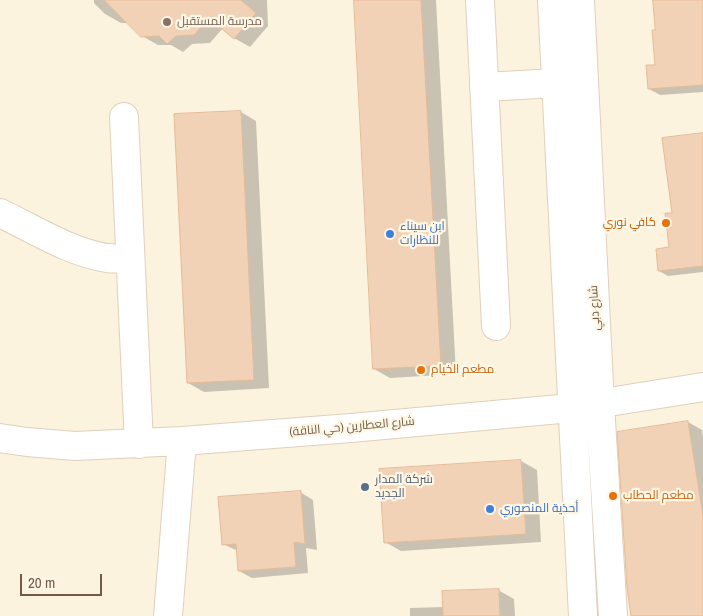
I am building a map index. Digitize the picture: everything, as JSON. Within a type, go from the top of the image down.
[{"type":"street","points":[[480,0],[496,326]]},
{"type":"street","points":[[552,0],[571,408],[583,616]]},
{"type":"street","name":"شارع دبي","points":[[580,0],[600,404],[613,616]]},
{"type":"street","points":[[484,87],[556,83]]},
{"type":"street","points":[[124,117],[139,444]]},
{"type":"street","points":[[0,213],[72,248],[109,258],[130,258]]},
{"type":"street","name":"شارع العطارين (حي الناقة)","points":[[0,438],[75,446],[182,441],[571,408],[703,387]]},
{"type":"street","points":[[168,616],[182,441]]},
{"type":"building","name":"مدرسة المستقبل","points":[[104,0],[241,0],[256,13],[234,39],[209,18],[194,35],[176,36],[167,44],[159,36],[141,37]]},
{"type":"building","points":[[354,0],[421,0],[441,366],[373,369]]},
{"type":"building","points":[[653,0],[703,0],[703,85],[648,89],[646,65],[655,65],[652,30],[655,30]]},
{"type":"building","points":[[241,111],[254,380],[187,383],[174,114]]},
{"type":"building","points":[[703,133],[703,266],[658,271],[656,249],[669,247],[665,213],[672,213],[662,138]]},
{"type":"building","points":[[688,421],[703,516],[703,616],[631,616],[627,588],[617,432]]},
{"type":"building","points":[[521,460],[526,534],[384,543],[379,469]]},
{"type":"building","points":[[301,491],[305,544],[294,542],[296,567],[238,571],[236,544],[222,545],[218,497]]},
{"type":"building","points":[[499,589],[500,616],[443,616],[442,591]]},
{"type":"place","name":"مدرسة المستقبل","points":[[167,22]]},
{"type":"place","name":"كافي نوري","points":[[666,223]]},
{"type":"place","name":"ابن سيناء للنظارات","points":[[390,234]]},
{"type":"place","name":"مطعم الخيام","points":[[421,370]]},
{"type":"place","name":"شركة المدار الجديد","points":[[365,487]]},
{"type":"place","name":"مطعم الحطاب","points":[[613,496]]},
{"type":"place","name":"أحذية المنصوري","points":[[490,509]]}]
